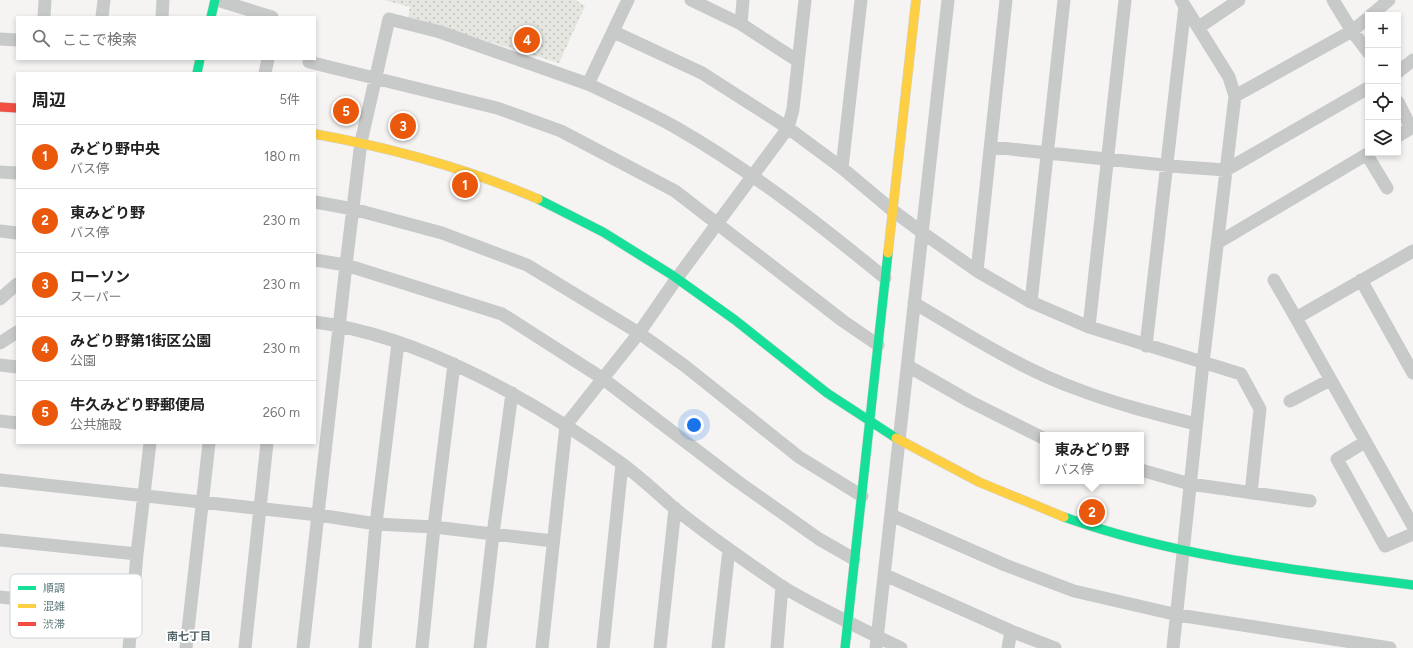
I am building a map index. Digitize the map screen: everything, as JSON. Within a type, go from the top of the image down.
[{"type":"street","points":[[44,16],[45,0]]},
{"type":"street","points":[[102,16],[104,0]]},
{"type":"street","points":[[162,16],[163,0]]},
{"type":"street","points":[[211,16],[216,0],[269,16]]},
{"type":"street","points":[[588,84],[628,0]]},
{"type":"street","points":[[691,0],[740,24],[798,61]]},
{"type":"street","points":[[740,24],[743,0]]},
{"type":"street","points":[[542,648],[566,425],[639,333],[677,278],[754,177],[788,128],[793,109],[805,0]]},
{"type":"street","points":[[842,168],[860,0]]},
{"type":"street","points":[[845,648],[916,0]]},
{"type":"street","points":[[877,643],[948,0]]},
{"type":"street","points":[[977,271],[1006,0]]},
{"type":"street","points":[[1031,302],[1064,0]]},
{"type":"street","points":[[1089,327],[1125,0]]},
{"type":"street","points":[[1199,27],[1239,0]]},
{"type":"street","points":[[1333,0],[1352,31],[1365,48]]},
{"type":"street","points":[[1375,12],[1389,0]]},
{"type":"street","points":[[1173,648],[1178,615],[1196,424],[1236,96],[1229,77],[1183,3]]},
{"type":"street","points":[[1146,346],[1167,166],[1183,3]]},
{"type":"street","points":[[303,648],[346,265],[362,142],[375,77],[389,19],[440,32],[588,84],[675,127],[754,177],[807,214],[885,278]]},
{"type":"street","points":[[1236,96],[1352,31],[1365,20]]},
{"type":"street","points":[[614,32],[702,73],[788,128],[842,168],[892,210],[923,233],[977,271],[1031,302],[1089,327],[1146,346],[1241,374],[1260,409],[1250,493]]},
{"type":"street","points":[[0,39],[16,40]]},
{"type":"street","points":[[197,72],[200,60]]},
{"type":"street","points":[[265,72],[268,60]]},
{"type":"street","points":[[1401,70],[1413,60]]},
{"type":"street","points":[[309,62],[497,108],[561,131],[675,191],[842,320],[878,345]]},
{"type":"street","points":[[991,147],[1107,158],[1167,166],[1226,170],[1365,90]]},
{"type":"street","points":[[0,107],[16,108]]},
{"type":"street","points":[[1401,108],[1411,128],[1401,134]]},
{"type":"street","points":[[316,134],[362,142],[420,157],[492,181],[582,220],[677,278],[726,312],[828,393],[900,440],[951,468],[1044,509],[1093,526],[1183,550],[1413,585]]},
{"type":"street","points":[[1218,242],[1365,156]]},
{"type":"street","points":[[1369,156],[1387,188]]},
{"type":"street","points":[[0,172],[16,173]]},
{"type":"street","points":[[316,202],[353,209],[442,233],[527,264],[639,333],[685,366],[799,457],[835,481],[862,496]]},
{"type":"street","points":[[0,231],[16,232]]},
{"type":"street","points":[[1296,318],[1413,251]]},
{"type":"street","points":[[316,260],[346,265],[502,314],[602,378],[737,481],[819,539],[854,559]]},
{"type":"street","points":[[1274,280],[1413,526]]},
{"type":"street","points":[[1361,280],[1413,373]]},
{"type":"street","points":[[0,299],[16,285]]},
{"type":"street","points":[[914,303],[982,344],[1076,389],[1137,409],[1196,424]]},
{"type":"street","points":[[316,322],[340,325],[398,343],[454,364],[512,393],[566,425],[622,464],[675,508],[729,549],[782,586],[848,622],[877,643],[901,648]]},
{"type":"street","points":[[0,344],[16,333]]},
{"type":"street","points":[[365,648],[376,524],[398,343]]},
{"type":"street","points":[[422,648],[434,527],[454,364]]},
{"type":"street","points":[[0,365],[16,367]]},
{"type":"street","points":[[908,366],[969,401],[1040,436]]},
{"type":"street","points":[[1290,401],[1330,380]]},
{"type":"street","points":[[480,648],[493,534],[512,393]]},
{"type":"street","points":[[0,421],[16,423]]},
{"type":"street","points":[[1365,442],[1337,459],[1385,546],[1413,534]]},
{"type":"street","points":[[135,574],[150,444]]},
{"type":"street","points":[[186,648],[209,444]]},
{"type":"street","points":[[245,648],[267,444]]},
{"type":"street","points":[[603,648],[622,464]]},
{"type":"street","points":[[1144,471],[1190,484],[1310,501]]},
{"type":"street","points":[[0,480],[202,503],[260,508],[376,524],[434,527],[553,541]]},
{"type":"street","points":[[660,648],[675,508]]},
{"type":"street","points":[[891,515],[998,562],[1074,591],[1178,615],[1390,648]]},
{"type":"street","points":[[0,540],[137,554]]},
{"type":"street","points":[[718,648],[729,549]]},
{"type":"street","points":[[885,575],[1011,631],[1055,648]]},
{"type":"street","points":[[777,648],[782,586]]},
{"type":"street","points":[[0,597],[10,598]]},
{"type":"street","points":[[1008,648],[1011,631]]},
{"type":"street","points":[[128,648],[129,638]]},
{"type":"shaded area","points":[[384,0],[575,0],[585,6],[559,63],[408,17],[410,7]]},
{"type":"building","points":[[337,100],[359,104],[355,121],[334,116]]},
{"type":"traffic: fast","points":[[211,16],[215,0]]},
{"type":"traffic: fast","points":[[197,72],[200,60]]},
{"type":"traffic: fast","points":[[538,199],[603,232],[672,275],[735,320],[827,393],[896,438]]},
{"type":"traffic: fast","points":[[845,648],[888,253]]},
{"type":"traffic: fast","points":[[1064,517],[1106,531],[1193,552],[1325,574],[1413,585]]},
{"type":"traffic: slow","points":[[888,253],[916,0]]},
{"type":"traffic: slow","points":[[316,134],[428,160],[484,178],[538,199]]},
{"type":"traffic: slow","points":[[896,438],[979,482],[1064,517]]},
{"type":"traffic: jam","points":[[0,107],[16,108]]},
{"type":"place","name":"みどり野第1街区公園","points":[[527,40]]},
{"type":"place","name":"牛久みどり野郵便局","points":[[346,111]]},
{"type":"place","name":"ローソン","points":[[403,126]]},
{"type":"place","name":"みどり野中央","points":[[465,185]]},
{"type":"place","name":"東みどり野","points":[[1092,512]]},
{"type":"district","name":"南七丁目","points":[[189,636]]}]
